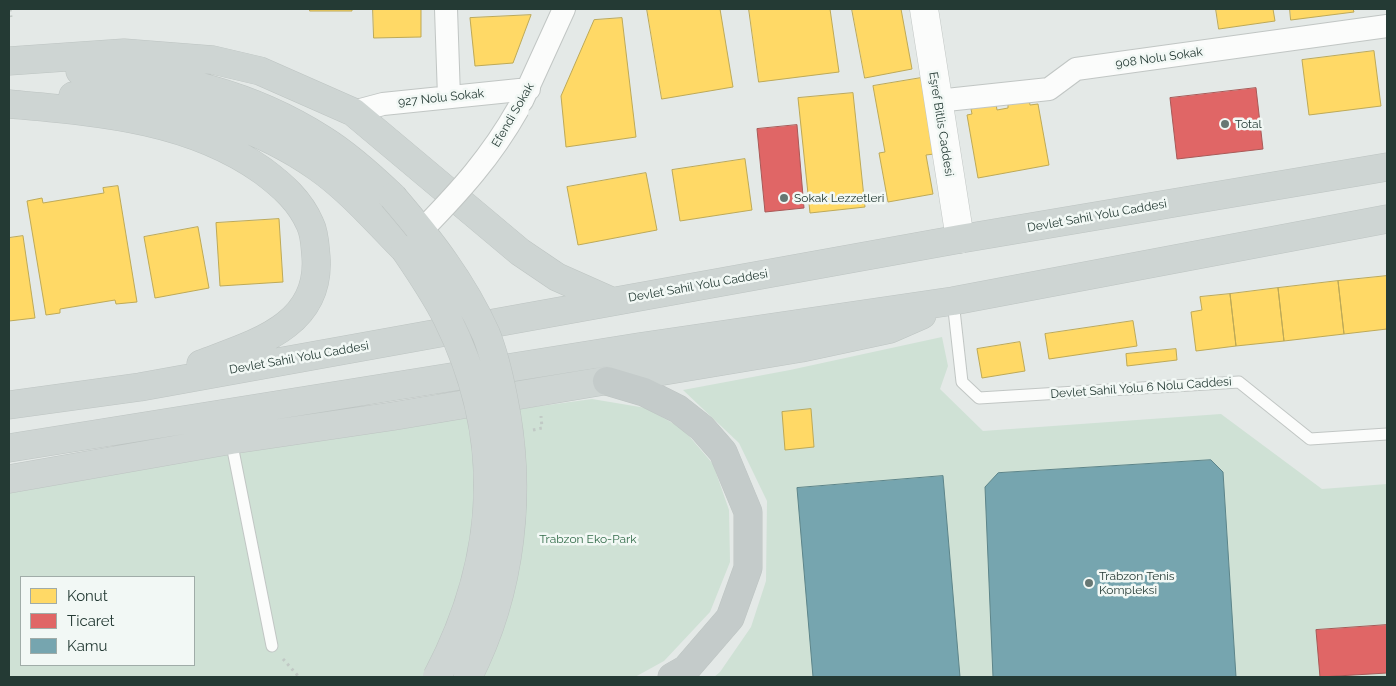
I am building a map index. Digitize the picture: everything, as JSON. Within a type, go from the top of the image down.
[{"type":"highway","points":[[607,381],[644,392],[678,409],[702,428],[722,452],[748,512],[748,568],[730,618],[686,669],[672,677]]},
{"type":"main road","points":[[9,62],[124,53],[213,60],[260,71],[353,112],[520,252],[557,277],[610,301]]},
{"type":"main road","points":[[9,70],[112,72],[168,78],[199,85],[285,117],[324,139],[364,170],[392,197],[462,352],[480,412],[489,475],[486,535],[471,599],[455,642],[437,677]]},
{"type":"main road","points":[[9,96],[114,96],[168,104],[222,120],[275,143],[317,167],[354,199],[413,240],[454,274],[487,336],[500,378],[510,434],[514,472],[510,543],[498,597],[482,651],[468,677]]},
{"type":"main road","points":[[9,104],[104,114],[175,129],[202,138],[241,157],[274,179],[300,205],[311,226],[317,266],[314,283],[300,312],[289,324],[276,333],[247,346],[140,387]]},
{"type":"main road","name":"Devlet Sahil Yolu Caddesi","points":[[9,405],[140,387],[960,239],[1387,167]]},
{"type":"main road","points":[[9,448],[639,347],[953,301],[1387,219]]},
{"type":"main road","points":[[9,480],[231,440],[607,381],[801,348],[890,329],[953,301]]},
{"type":"street","points":[[446,9],[448,97]]},
{"type":"street","name":"Efendi Sokak","points":[[413,240],[467,184],[500,142],[529,89],[564,9]]},
{"type":"street","name":"Eşref Bitlis Caddesi","points":[[924,9],[960,239]]},
{"type":"street","name":"908 Nolu Sokak","points":[[937,101],[1050,89],[1076,70],[1381,21]]},
{"type":"street","name":"927 Nolu Sokak","points":[[353,112],[383,104],[529,89]]},
{"type":"lane","name":"Devlet Sahil Yolu 6 Nolu Caddesi","points":[[953,301],[962,382],[978,398],[1239,382],[1310,439],[1387,434]]},
{"type":"lane","points":[[231,440],[272,646]]},
{"type":"path","points":[[10,9],[11,17]]},
{"type":"path","points":[[272,646],[299,677]]},
{"type":"green space","name":"Trabzon Tenis Kompleksi","points":[[942,337],[948,366],[940,389],[983,431],[1221,414],[1322,489],[1387,484],[1387,677],[714,677],[720,672],[751,627],[766,581],[767,501],[739,443],[683,390],[790,370]]},
{"type":"green space","name":"Trabzon Eko-Park","points":[[592,399],[646,408],[683,429],[713,464],[729,510],[730,562],[710,612],[664,661],[635,677],[9,677],[9,479]]},
{"type":"building: Konut","points":[[310,9],[352,9],[352,11],[310,11]]},
{"type":"building: Konut","points":[[373,9],[421,9],[421,37],[374,38]]},
{"type":"building: Konut","points":[[647,9],[720,9],[733,87],[662,99]]},
{"type":"building: Konut","points":[[749,9],[830,9],[839,72],[759,82]]},
{"type":"building: Konut","points":[[852,9],[901,9],[912,69],[865,78]]},
{"type":"building: Konut","points":[[1216,9],[1273,9],[1275,21],[1219,29]]},
{"type":"building: Konut","points":[[1290,9],[1353,9],[1354,12],[1291,20]]},
{"type":"building: Konut","points":[[531,15],[513,63],[475,66],[470,18]]},
{"type":"building: Konut","points":[[622,18],[636,137],[566,147],[561,96],[594,20]]},
{"type":"building: Konut","points":[[1374,51],[1381,106],[1309,115],[1302,60]]},
{"type":"building: Konut","points":[[921,78],[934,154],[926,155],[933,194],[888,202],[879,153],[885,152],[873,86]]},
{"type":"building: Konut","points":[[853,93],[865,207],[810,213],[798,98]]},
{"type":"building: Konut","points":[[1029,99],[1030,105],[1038,104],[1049,165],[978,178],[967,115],[972,114],[971,109],[996,104],[997,110],[1008,108],[1008,103]]},
{"type":"building: Konut","points":[[745,159],[752,210],[680,221],[672,170]]},
{"type":"building: Konut","points":[[646,173],[657,230],[578,245],[567,187]]},
{"type":"building: Konut","points":[[118,186],[137,302],[116,304],[115,300],[60,309],[60,313],[46,315],[27,201],[42,198],[43,203],[104,193],[103,188]]},
{"type":"building: Konut","points":[[279,219],[283,282],[220,286],[216,223]]},
{"type":"building: Konut","points":[[198,227],[209,288],[155,298],[144,237]]},
{"type":"building: Konut","points":[[23,236],[35,318],[9,321],[9,238]]},
{"type":"building: Konut","points":[[1387,276],[1387,329],[1344,334],[1338,281]]},
{"type":"building: Konut","points":[[1338,281],[1344,334],[1284,341],[1278,288]]},
{"type":"building: Konut","points":[[1278,288],[1284,341],[1236,346],[1230,294]]},
{"type":"building: Konut","points":[[1230,294],[1236,346],[1196,351],[1191,312],[1202,310],[1200,297]]},
{"type":"building: Konut","points":[[1133,321],[1137,346],[1049,359],[1045,334]]},
{"type":"building: Konut","points":[[1020,342],[1025,371],[982,378],[977,349]]},
{"type":"building: Konut","points":[[1176,349],[1177,360],[1127,366],[1126,354]]},
{"type":"building: Konut","points":[[811,409],[814,447],[785,450],[782,412]]},
{"type":"building: Ticaret","points":[[1256,88],[1263,149],[1177,159],[1170,98]]},
{"type":"building: Ticaret","points":[[797,125],[804,208],[765,212],[757,129]]},
{"type":"building: Ticaret","points":[[1387,625],[1387,673],[1320,677],[1316,630]]},
{"type":"building: Kamu","points":[[1211,460],[1223,472],[1236,677],[993,677],[985,487],[998,473]]},
{"type":"building: Kamu","points":[[943,476],[960,677],[813,677],[797,488]]},
{"type":"place","name":"Total","points":[[1225,124]]},
{"type":"place","name":"Sokak Lezzetleri","points":[[784,198]]},
{"type":"place","name":"Trabzon Tenis Kompleksi","points":[[1089,583]]}]
